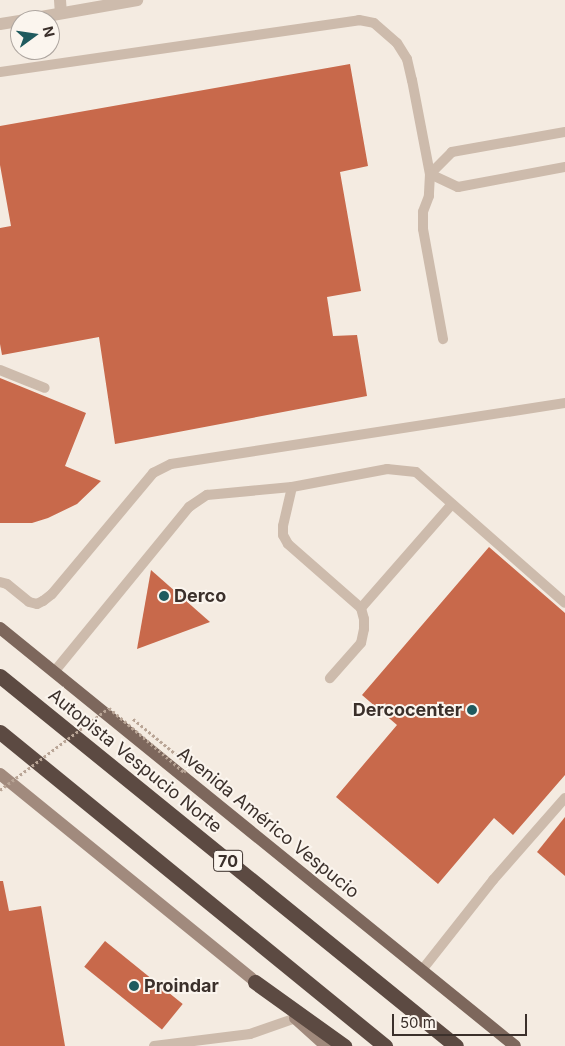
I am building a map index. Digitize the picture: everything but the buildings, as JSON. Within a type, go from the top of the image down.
[{"type":"highway","name":"Autopista Vespucio Norte","points":[[0,676],[456,1046]]},
{"type":"highway","name":"70","points":[[0,732],[385,1046]]},
{"type":"highway","points":[[256,982],[344,1046]]},
{"type":"main road","name":"Avenida Américo Vespucio","points":[[0,628],[515,1046]]},
{"type":"main road","points":[[0,774],[256,982],[326,1046]]},
{"type":"street","points":[[60,14],[137,0]]},
{"type":"lane","points":[[0,72],[359,20],[374,23],[397,43],[406,59],[430,174],[423,229],[443,339]]},
{"type":"lane","points":[[430,174],[452,152],[565,135]]},
{"type":"lane","points":[[430,174],[458,187],[565,167]]},
{"type":"lane","points":[[0,370],[45,388]]},
{"type":"lane","points":[[0,582],[7,584],[29,602],[37,604],[43,601],[52,594],[153,473],[171,464],[565,403]]},
{"type":"lane","points":[[54,672],[189,507],[207,495],[292,487],[387,469],[416,472],[565,603]]},
{"type":"lane","points":[[292,487],[283,535],[288,544],[361,608],[364,630],[361,642],[330,678]]},
{"type":"lane","points":[[361,608],[452,504]]},
{"type":"lane","points":[[422,970],[492,880],[565,798]]},
{"type":"lane","points":[[154,1046],[250,1034],[296,1018]]},
{"type":"path","points":[[0,790],[109,708],[184,772],[189,765],[132,718]]},
{"type":"place","name":"Derco","points":[[164,596]]},
{"type":"place","name":"Dercocenter","points":[[472,710]]},
{"type":"place","name":"Proindar","points":[[134,986]]}]
